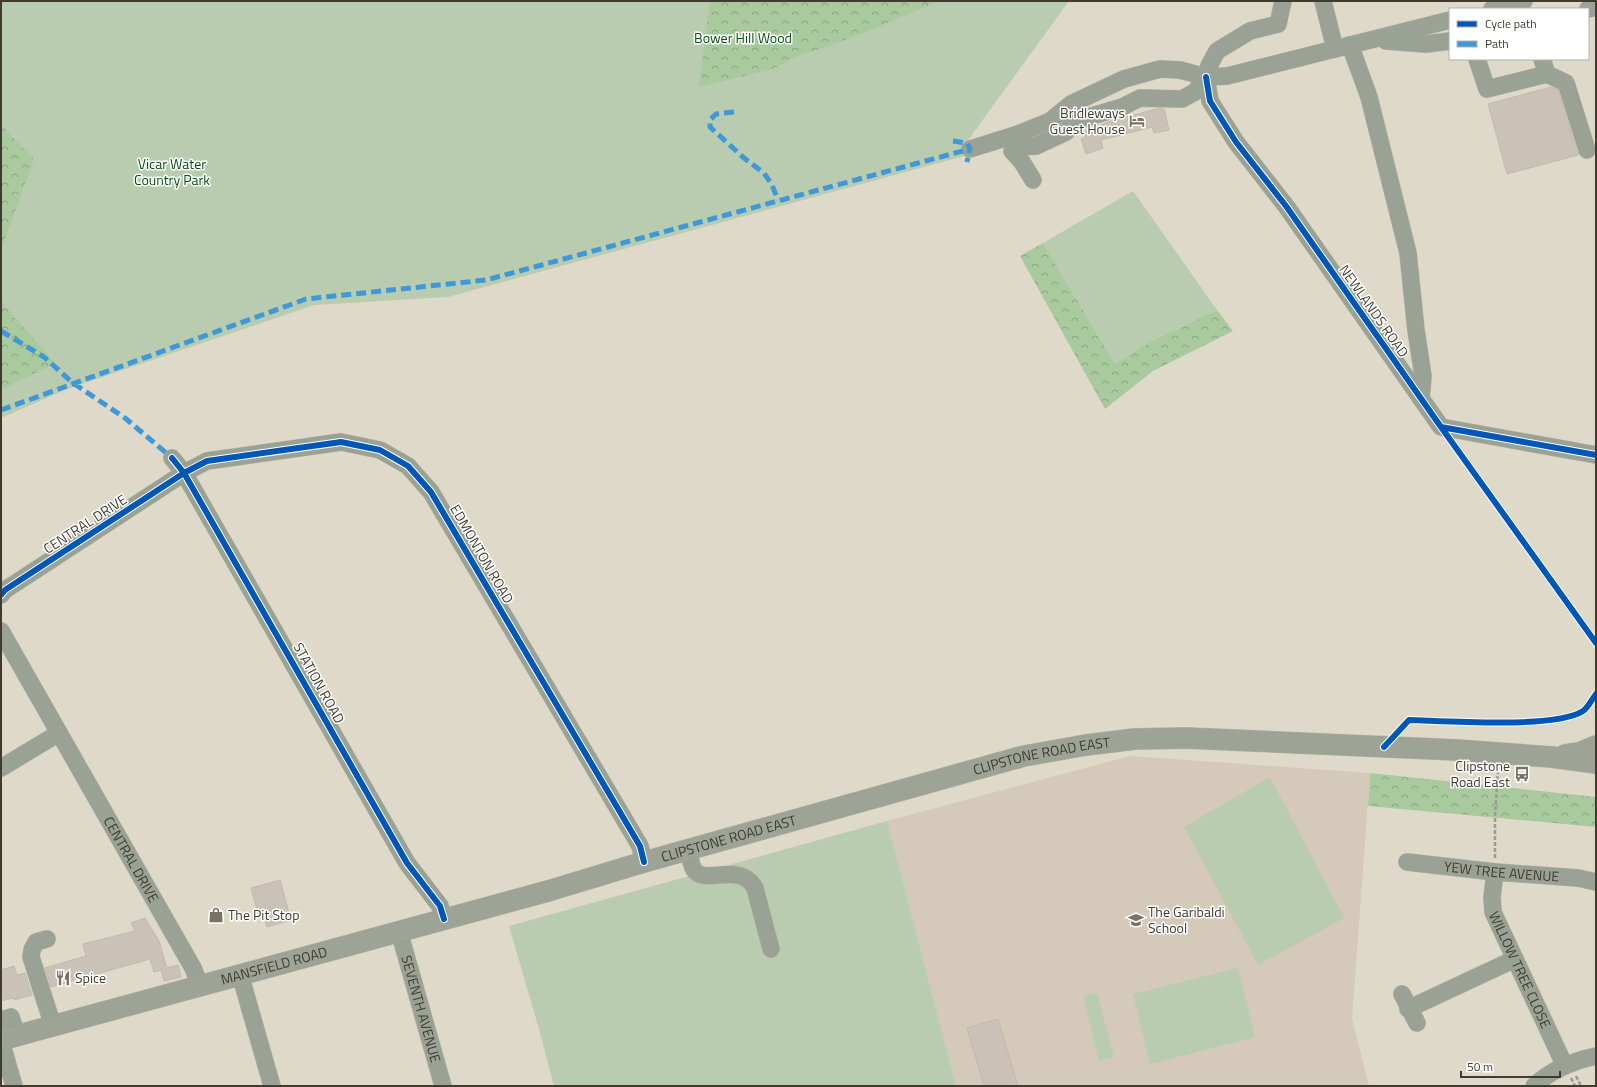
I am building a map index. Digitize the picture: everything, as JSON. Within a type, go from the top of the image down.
[{"type":"main road","name":"CLIPSTONE ROAD EAST","points":[[548,891],[644,862],[1024,756],[1086,744],[1135,738],[1186,738],[1500,754],[1551,757],[1596,763]]},
{"type":"main road","name":"CLIPSTONE ROAD EAST","points":[[1551,757],[1579,753],[1596,746]]},
{"type":"main road","name":"MANSFIELD ROAD","points":[[6,1039],[548,891]]},
{"type":"street","points":[[1033,180],[1022,162],[1012,151],[1017,146],[1036,146],[1066,132],[1072,124],[1082,119],[1122,107],[1140,98],[1182,99],[1195,92],[1206,77],[1208,66],[1217,51],[1250,31],[1278,24],[1283,1]]},
{"type":"street","points":[[1323,1],[1343,47],[1369,97],[1408,253],[1422,376],[1421,399]]},
{"type":"street","points":[[1496,8],[1524,1]]},
{"type":"street","points":[[970,149],[1050,122],[1071,104],[1124,79],[1160,69],[1180,70],[1206,77],[1227,76],[1449,20]]},
{"type":"street","points":[[1373,40],[1426,44],[1449,41]]},
{"type":"street","points":[[1477,60],[1487,90],[1544,66],[1566,83],[1587,150]]},
{"type":"street","name":"NEWLANDS ROAD","points":[[1206,77],[1210,101],[1236,142],[1286,206],[1441,427],[1596,455]]},
{"type":"street","name":"EDMONTON ROAD","points":[[184,473],[207,461],[341,442],[380,450],[408,466],[431,492],[640,846],[644,862]]},
{"type":"street","name":"STATION ROAD","points":[[172,458],[184,473],[407,863],[440,906],[444,919]]},
{"type":"street","name":"CENTRAL DRIVE","points":[[1,595],[5,590],[184,473]]},
{"type":"street","name":"CENTRAL DRIVE","points":[[1,631],[193,968],[200,985]]},
{"type":"street","points":[[1,768],[59,733]]},
{"type":"street","points":[[688,850],[695,871],[700,874],[732,875],[744,877],[750,881],[754,888],[771,949]]},
{"type":"street","name":"YEW TREE AVENUE","points":[[1407,862],[1495,872],[1578,878],[1596,882]]},
{"type":"street","name":"WILLOW TREE CLOSE","points":[[1495,872],[1492,897],[1493,912],[1564,1064]]},
{"type":"street","name":"SEVENTH AVENUE","points":[[399,931],[443,1086]]},
{"type":"street","points":[[47,938],[36,942],[32,950],[31,957],[53,1026]]},
{"type":"street","points":[[1417,1023],[1405,1001],[1515,959]]},
{"type":"street","points":[[240,974],[272,1086]]},
{"type":"street","points":[[1,1020],[11,1017],[6,1039],[14,1086]]},
{"type":"street","points":[[1534,1086],[1542,1078],[1564,1064],[1596,1056]]},
{"type":"path","points":[[1495,872],[1495,815],[1500,754]]},
{"type":"shaded area","name":"The Garibaldi School","points":[[1130,756],[1370,773],[1352,1019],[1369,1086],[956,1086],[887,821]]},
{"type":"green space","name":"Vicar Water Country Park","points":[[1,1],[1069,1],[963,147],[964,156],[448,297],[314,305],[67,389],[1,418]]},
{"type":"green space","name":"Bower Hill Wood","points":[[710,1],[939,1],[866,32],[800,55],[773,69],[699,87]]},
{"type":"green space","points":[[1,125],[34,159],[1,251]]},
{"type":"green space","points":[[1133,191],[1217,310],[1152,341],[1115,364],[1043,243]]},
{"type":"green space","points":[[1043,243],[1115,364],[1152,341],[1217,310],[1233,331],[1153,371],[1105,409],[1020,256]]},
{"type":"green space","points":[[1,302],[55,363],[1,390]]},
{"type":"green space","points":[[1370,773],[1596,797],[1596,827],[1368,806]]},
{"type":"green space","points":[[1270,777],[1344,918],[1258,965],[1184,827]]},
{"type":"green space","points":[[887,821],[956,1086],[554,1086],[509,926]]},
{"type":"green space","points":[[1238,968],[1255,1037],[1150,1064],[1133,994]]},
{"type":"green space","points":[[1097,993],[1114,1057],[1099,1060],[1083,996]]},
{"type":"building","points":[[1551,87],[1558,90],[1578,155],[1507,174],[1488,104]]},
{"type":"building","points":[[1160,108],[1164,109],[1169,130],[1154,133],[1152,127],[1101,140],[1103,148],[1086,154],[1081,139],[1085,138],[1083,132],[1108,122]]},
{"type":"building","points":[[280,880],[291,920],[267,927],[264,916],[259,917],[251,888]]},
{"type":"building","points":[[145,918],[159,941],[167,968],[178,965],[181,977],[164,981],[161,970],[154,972],[150,959],[51,987],[45,968],[86,956],[83,944],[135,931],[131,923]]},
{"type":"building","points":[[14,966],[17,975],[25,973],[32,995],[14,1000],[13,998],[1,1001],[1,970]]},
{"type":"building","points":[[998,1019],[1018,1086],[984,1086],[967,1028]]},
{"type":"marked path","points":[[734,112],[716,114],[710,120],[710,127],[744,158],[764,173],[772,185],[778,200]]},
{"type":"marked path","points":[[953,141],[967,143],[970,149],[967,162]]},
{"type":"marked path","points":[[1,410],[306,299],[486,280],[970,149]]},
{"type":"marked path","points":[[1,331],[44,357],[73,383],[125,418],[172,458]]},
{"type":"cycle path","points":[[1206,77],[1210,101],[1236,142],[1286,206],[1441,427],[1596,455]]},
{"type":"cycle path","points":[[1441,427],[1596,643]]},
{"type":"cycle path","points":[[1,595],[5,590],[184,473],[207,461],[341,442],[380,450],[408,466],[431,492],[640,846],[644,862]]},
{"type":"cycle path","points":[[172,458],[184,473],[407,863],[440,906],[444,919]]},
{"type":"cycle path","points":[[1384,747],[1409,720],[1499,723],[1549,720],[1569,717],[1585,710],[1596,694]]},
{"type":"place","name":"Bridleways Guest House","points":[[1137,121]]},
{"type":"place","name":"Clipstone Road East","points":[[1522,774]]},
{"type":"place","name":"The Pit Stop","points":[[216,915]]},
{"type":"place","name":"The Garibaldi School","points":[[1136,920]]},
{"type":"place","name":"Spice","points":[[63,978]]}]
